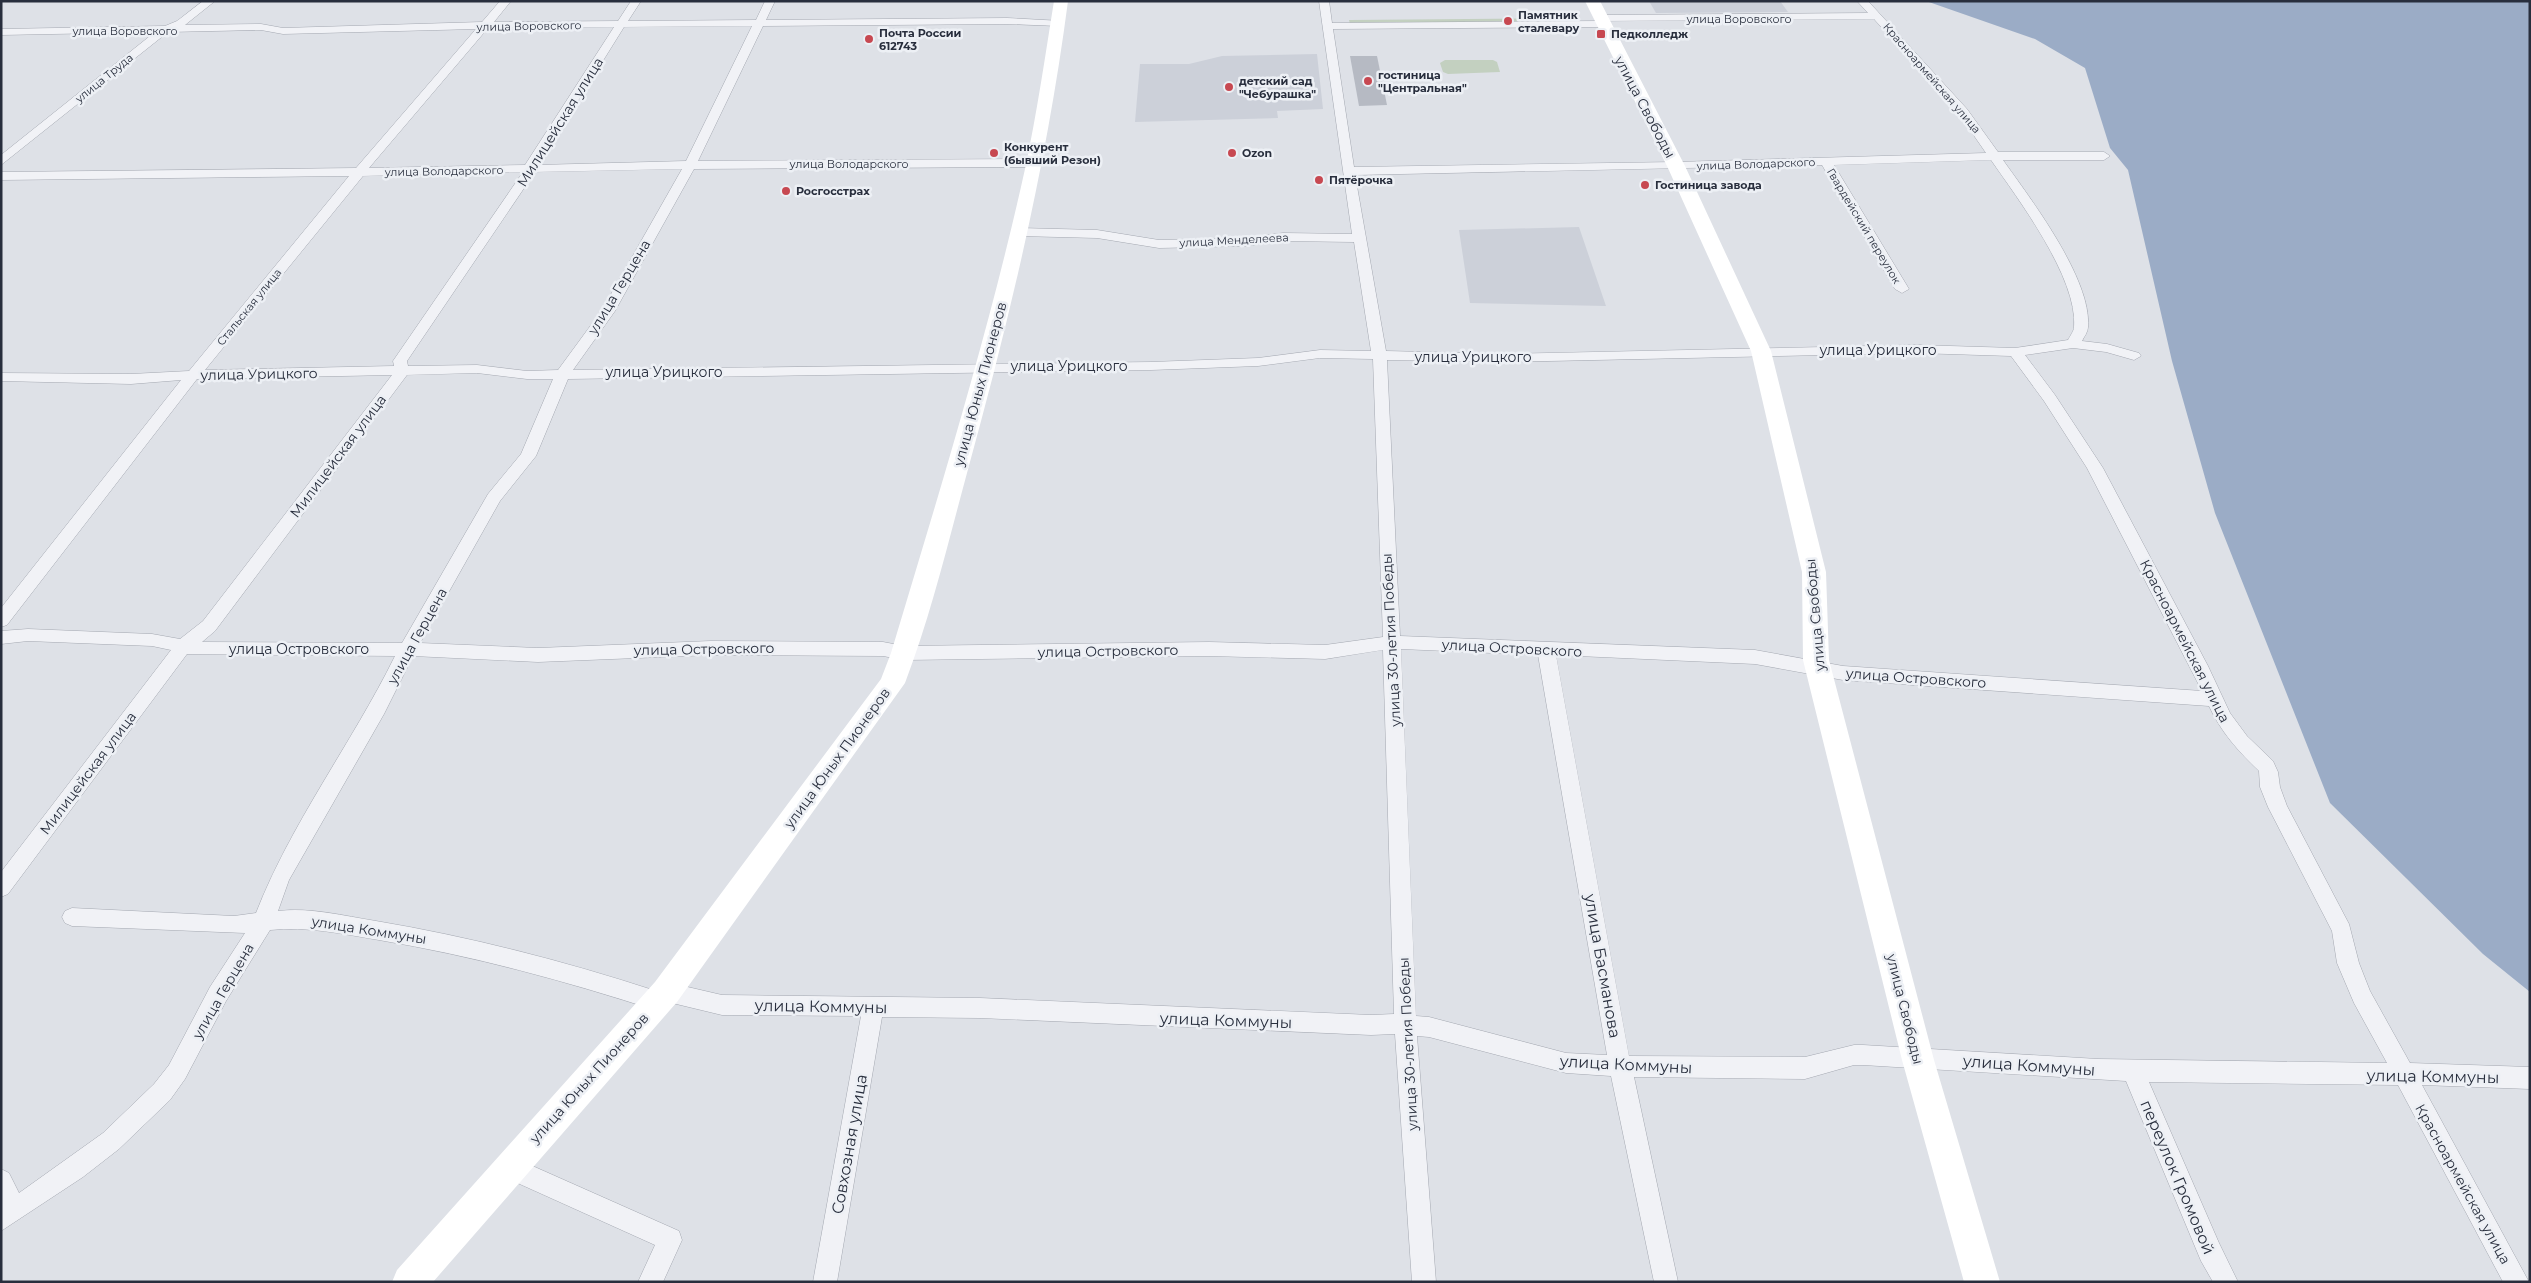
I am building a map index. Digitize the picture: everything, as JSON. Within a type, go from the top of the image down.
[{"type":"main road","name":"улица Юных Пионеров","points":[[409,1282],[662,996],[892,683],[904,653],[987,366],[1036,163],[1059,12]]},
{"type":"main road","name":"улица Свободы","points":[[1598,15],[1676,166],[1761,351],[1814,572],[1816,660],[1918,1060],[1982,1282]]},
{"type":"street","name":"улица Труда","points":[[1,161],[164,30],[181,23],[210,1]]},
{"type":"street","name":"Стальская улица","points":[[1,621],[193,374],[359,172],[506,1]]},
{"type":"street","name":"Милицейская улица","points":[[1,888],[183,647],[209,626],[402,372],[400,361],[532,169],[532,161],[636,1]]},
{"type":"street","name":"улица Герцена","points":[[8,1214],[75,1169],[111,1141],[162,1092],[177,1072],[218,994],[263,923],[280,878],[378,709],[407,650],[494,498],[528,456],[564,373],[608,310],[690,165],[770,1]]},
{"type":"street","name":"Красноармейская улица","points":[[1862,1],[1977,128],[2026,199],[2070,279],[2082,321],[2079,337],[2073,344]]},
{"type":"street","name":"улица Воровского","points":[[1,32],[261,27],[283,31],[486,25],[759,25],[1007,21],[1059,12]]},
{"type":"street","name":"улица Воровского","points":[[1326,15],[1877,16]]},
{"type":"street","name":"улица 30-летия Победы","points":[[1326,15],[1348,172],[1379,357],[1392,642],[1405,1024],[1424,1282]]},
{"type":"street","name":"улица Володарского","points":[[1348,172],[1676,166],[1995,156],[2104,156]]},
{"type":"street","name":"Гвардейский переулок","points":[[1826,162],[1902,289]]},
{"type":"street","name":"улица Володарского","points":[[1,176],[359,172],[690,165],[1036,163]]},
{"type":"street","name":"улица Менделеева","points":[[1019,232],[1097,234],[1159,244],[1246,242],[1283,237],[1359,238]]},
{"type":"street","name":"улица Урицкого","points":[[1,377],[116,379],[193,374],[402,372],[477,369],[527,375],[564,373],[832,371],[987,366],[1062,368],[1248,362],[1313,354],[1379,357],[1572,357],[1761,351],[1917,349],[2015,352],[2073,344],[2107,348],[2134,356]]},
{"type":"street","name":"Красноармейская улица","points":[[2015,352],[2050,398],[2095,468],[2232,731],[2266,766],[2269,772],[2270,787],[2278,807],[2342,930],[2348,964],[2362,996],[2517,1282]]},
{"type":"street","name":"улица Островского","points":[[1,638],[28,635],[152,640],[183,647],[407,650],[538,655],[711,648],[883,649],[904,653],[1209,649],[1325,652],[1344,651],[1392,642],[1546,650],[1755,657],[1843,673],[2214,699]]},
{"type":"street","name":"улица Басманова","points":[[1546,650],[1620,1066],[1666,1282]]},
{"type":"street","name":"улица Коммуны","points":[[72,918],[234,925],[299,919],[445,942],[662,996],[722,1005],[999,1009],[1371,1026],[1405,1024],[1429,1027],[1566,1063],[1652,1068],[1805,1068],[1854,1055],[1918,1060],[2133,1070],[2530,1078]]},
{"type":"street","name":"Совхозная улица","points":[[825,1282],[873,1007]]},
{"type":"street","name":"переулок Громовой","points":[[2133,1070],[2210,1252],[2226,1282]]},
{"type":"street","points":[[510,1168],[670,1240],[650,1282]]},
{"type":"street","points":[[1,1181],[8,1214]]},
{"type":"shaded area","points":[[1649,1],[1780,1],[1788,12],[1656,13]]},
{"type":"shaded area","name":"детский сад \"Чебурашка\"","points":[[1317,54],[1323,109],[1277,111],[1278,118],[1135,122],[1140,64],[1189,64],[1222,56]]},
{"type":"shaded area","points":[[1579,227],[1606,306],[1470,303],[1459,230]]},
{"type":"green space","points":[[1572,18],[1574,22],[1350,24],[1349,20]]},
{"type":"green space","points":[[1445,60],[1493,60],[1497,62],[1500,72],[1448,74],[1443,72],[1440,63]]},
{"type":"water","points":[[1926,1],[2530,1],[2530,992],[2483,954],[2330,803],[2215,513],[2172,361],[2128,170],[2110,148],[2085,68],[2035,39]]},
{"type":"building","name":"гостиница \"Центральная\"","points":[[1350,56],[1377,56],[1387,105],[1359,106]]},
{"type":"place","name":"Памятник сталевару","points":[[1508,21]]},
{"type":"place","name":"Педколледж","points":[[1601,34]]},
{"type":"place","name":"Почта России 612743","points":[[869,39]]},
{"type":"place","name":"гостиница \"Центральная\"","points":[[1368,81]]},
{"type":"place","name":"детский сад \"Чебурашка\"","points":[[1229,87]]},
{"type":"place","name":"Конкурент (бывший Резон)","points":[[994,153]]},
{"type":"place","name":"Ozon","points":[[1232,153]]},
{"type":"place","name":"Пятёрочка","points":[[1319,180]]},
{"type":"place","name":"Гостиница завода","points":[[1645,185]]},
{"type":"place","name":"Росгосстрах","points":[[786,191]]}]
